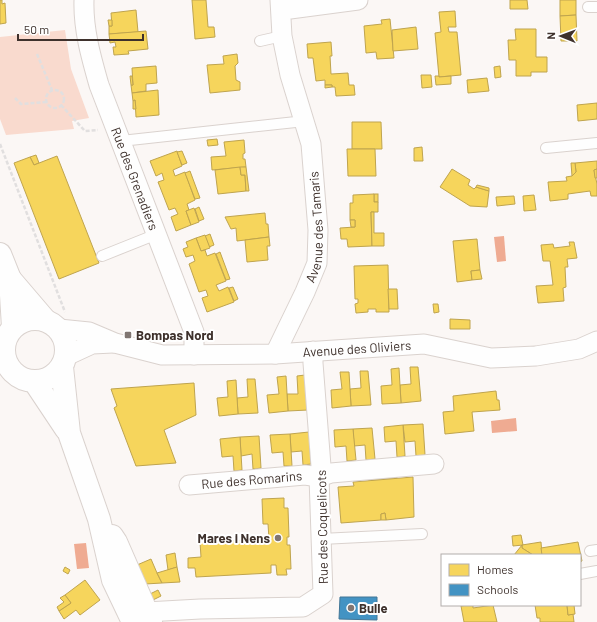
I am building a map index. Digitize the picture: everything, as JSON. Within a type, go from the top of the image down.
[{"type":"main road","points":[[0,254],[10,279],[13,327]]},
{"type":"main road","points":[[10,279],[57,321],[64,337],[67,347],[64,362],[69,433],[99,519],[113,580],[143,619]]},
{"type":"main road","points":[[57,321],[34,318],[26,319],[13,327],[7,335],[4,345],[4,356],[8,366],[15,374],[34,382],[45,380],[55,375],[64,362]]},
{"type":"main road","points":[[34,382],[69,433]]},
{"type":"street","name":"Rue des Grenadiers","points":[[84,0],[84,14],[89,50],[98,85],[194,332],[194,355]]},
{"type":"street","points":[[280,4],[290,9],[358,0]]},
{"type":"street","name":"Avenue des Tamaris","points":[[275,354],[305,292],[317,263],[318,230],[311,144],[290,75],[282,36],[280,4]]},
{"type":"street","name":"Avenue des Oliviers","points":[[57,321],[90,332],[115,343],[162,355],[275,354],[424,344],[491,358],[521,357],[579,349],[597,340]]},
{"type":"street","name":"Avenue des Oliviers","points":[[64,362],[92,344],[115,343]]},
{"type":"street","name":"Rue des Coquelicots","points":[[143,619],[200,609],[303,607],[323,594],[319,476],[321,466],[313,370],[313,351]]},
{"type":"street","name":"Rue des Romarins","points":[[188,485],[305,475],[319,476],[332,473],[434,464]]},
{"type":"lane","points":[[260,41],[282,36]]},
{"type":"lane","points":[[118,135],[305,121]]},
{"type":"lane","points":[[546,148],[597,143]]},
{"type":"lane","points":[[102,256],[157,234]]},
{"type":"lane","points":[[321,539],[422,534]]},
{"type":"lane","points":[[581,574],[597,571]]},
{"type":"path","points":[[37,54],[52,90]]},
{"type":"path","points":[[52,90],[57,90],[64,95],[64,100],[61,105],[54,108],[47,102],[46,97],[52,90]]},
{"type":"path","points":[[15,98],[21,104],[47,102]]},
{"type":"path","points":[[61,105],[85,131],[118,135]]},
{"type":"path","points":[[0,144],[57,321]]},
{"type":"shaded area","points":[[65,30],[71,69],[89,118],[72,121],[74,129],[6,135],[0,119],[0,37]]},
{"type":"shaded area","points":[[504,236],[506,261],[497,262],[494,237]]},
{"type":"shaded area","points":[[516,418],[517,431],[492,433],[491,421]]},
{"type":"shaded area","points":[[86,543],[89,568],[77,569],[74,544]]},
{"type":"building: Homes","points":[[0,0],[2,0],[2,4],[5,3],[6,23],[0,24]]},
{"type":"building: Homes","points":[[192,0],[206,0],[208,27],[214,27],[215,37],[195,39]]},
{"type":"building: Homes","points":[[510,0],[527,0],[528,9],[510,9]]},
{"type":"building: Homes","points":[[560,0],[576,0],[576,15],[560,16]]},
{"type":"building: Homes","points":[[136,10],[138,32],[109,34],[109,26],[112,26],[111,13]]},
{"type":"building: Homes","points":[[455,11],[456,27],[448,27],[449,32],[457,32],[461,75],[439,77],[435,33],[441,32],[439,12]]},
{"type":"building: Homes","points":[[576,15],[577,41],[561,41],[560,16]]},
{"type":"building: Homes","points":[[390,19],[394,58],[377,59],[376,52],[366,53],[364,26],[382,24],[381,20]]},
{"type":"building: Homes","points":[[108,20],[112,20],[112,26],[109,26]]},
{"type":"building: Homes","points":[[416,27],[418,49],[393,51],[392,30]]},
{"type":"building: Homes","points":[[515,29],[536,29],[536,57],[547,57],[547,72],[531,72],[531,76],[516,76],[516,60],[509,60],[508,40],[516,40]]},
{"type":"building: Homes","points":[[146,31],[148,49],[128,51],[129,54],[114,55],[113,47],[116,47],[115,42],[110,43],[109,34]]},
{"type":"building: Homes","points":[[331,42],[331,74],[348,73],[349,85],[354,85],[355,95],[336,96],[335,87],[332,87],[332,85],[325,85],[325,80],[316,81],[313,58],[308,58],[307,44]]},
{"type":"building: Homes","points":[[237,54],[238,63],[235,66],[236,80],[240,82],[240,90],[210,93],[207,65],[224,64],[223,56]]},
{"type":"building: Homes","points":[[156,66],[157,83],[146,84],[146,91],[132,93],[132,68]]},
{"type":"building: Homes","points":[[500,66],[501,77],[495,78],[494,67]]},
{"type":"building: Homes","points":[[421,75],[431,75],[432,87],[422,88]]},
{"type":"building: Homes","points":[[130,76],[132,76],[133,85],[131,85]]},
{"type":"building: Homes","points":[[435,76],[451,76],[451,84],[436,85]]},
{"type":"building: Homes","points":[[487,78],[489,91],[468,93],[467,80]]},
{"type":"building: Homes","points":[[325,85],[332,85],[332,87],[325,88]]},
{"type":"building: Homes","points":[[158,90],[159,115],[136,117],[135,100],[133,101],[132,93]]},
{"type":"building: Homes","points":[[135,100],[136,109],[133,109],[133,101]]},
{"type":"building: Homes","points":[[597,103],[597,119],[578,121],[577,105]]},
{"type":"building: Homes","points":[[352,122],[381,122],[382,149],[352,149]]},
{"type":"building: Homes","points":[[217,139],[218,145],[208,146],[207,140]]},
{"type":"building: Homes","points":[[244,140],[245,153],[243,154],[243,159],[245,159],[246,167],[212,170],[211,157],[226,156],[224,142]]},
{"type":"building: Homes","points":[[422,147],[423,161],[414,161],[414,148]]},
{"type":"building: Homes","points":[[347,149],[375,149],[376,176],[348,176]]},
{"type":"building: Homes","points":[[177,151],[182,166],[173,170],[175,176],[185,172],[195,200],[187,204],[189,210],[186,211],[191,225],[176,231],[171,217],[178,214],[175,208],[169,210],[158,182],[164,180],[162,173],[156,176],[150,161]]},
{"type":"building: Homes","points":[[182,151],[187,163],[182,165],[177,152]]},
{"type":"building: Homes","points":[[36,155],[39,163],[34,165],[30,157]]},
{"type":"building: Homes","points":[[57,156],[99,263],[59,279],[14,163],[30,157],[34,165]]},
{"type":"building: Homes","points":[[597,161],[597,169],[594,170],[597,184],[597,196],[591,196],[590,191],[568,194],[568,199],[550,201],[548,182],[567,181],[566,177],[572,176],[576,172],[575,163]]},
{"type":"building: Homes","points":[[571,163],[575,163],[576,172],[572,176]]},
{"type":"building: Homes","points":[[240,167],[241,175],[245,175],[246,191],[218,194],[215,170]]},
{"type":"building: Homes","points":[[240,167],[246,167],[249,191],[246,191],[245,175],[241,175]]},
{"type":"building: Homes","points":[[452,169],[470,180],[468,185],[474,189],[476,187],[489,191],[487,207],[470,206],[440,187]]},
{"type":"building: Homes","points":[[597,169],[597,178],[595,178],[594,170]]},
{"type":"building: Homes","points":[[190,171],[200,198],[195,199],[185,173]]},
{"type":"building: Homes","points":[[477,185],[489,188],[489,191],[476,187]]},
{"type":"building: Homes","points":[[374,194],[378,194],[378,202],[374,202]]},
{"type":"building: Homes","points":[[374,194],[374,202],[378,202],[378,212],[371,212],[372,246],[348,247],[347,239],[341,239],[340,228],[355,227],[355,220],[350,220],[350,203],[353,203],[353,195]]},
{"type":"building: Homes","points":[[534,195],[536,210],[524,211],[523,196]]},
{"type":"building: Homes","points":[[514,196],[515,204],[497,206],[496,197]]},
{"type":"building: Homes","points":[[199,207],[204,219],[199,221],[195,209]]},
{"type":"building: Homes","points":[[194,208],[199,222],[191,225],[186,211]]},
{"type":"building: Homes","points":[[371,212],[374,212],[374,233],[384,233],[384,246],[372,246]]},
{"type":"building: Homes","points":[[265,213],[269,237],[237,241],[236,228],[231,229],[225,217]]},
{"type":"building: Homes","points":[[350,220],[355,220],[355,227],[351,227]]},
{"type":"building: Homes","points":[[210,234],[214,245],[209,247],[205,236]]},
{"type":"building: Homes","points":[[205,235],[210,248],[201,251],[196,238]]},
{"type":"building: Homes","points":[[269,237],[270,246],[267,246],[268,260],[247,262],[245,240]]},
{"type":"building: Homes","points":[[196,238],[201,251],[205,250],[207,256],[215,253],[226,281],[216,285],[219,291],[228,287],[234,302],[207,312],[202,298],[208,296],[206,290],[199,292],[189,264],[195,261],[193,255],[186,257],[183,249],[188,247],[186,242]]},
{"type":"building: Homes","points":[[477,239],[480,270],[471,271],[472,280],[457,282],[453,241]]},
{"type":"building: Homes","points":[[569,242],[574,242],[577,258],[567,259],[568,267],[565,267],[566,287],[563,288],[564,301],[538,303],[536,286],[553,285],[550,261],[543,261],[541,245],[553,244],[554,248],[570,246]]},
{"type":"building: Homes","points":[[220,252],[230,279],[226,280],[216,254]]},
{"type":"building: Homes","points":[[388,265],[389,312],[376,312],[376,309],[368,309],[368,312],[356,313],[355,304],[358,303],[358,299],[355,299],[354,266]]},
{"type":"building: Homes","points":[[480,270],[482,279],[472,280],[471,271]]},
{"type":"building: Homes","points":[[233,287],[238,299],[234,301],[229,288]]},
{"type":"building: Homes","points":[[388,289],[397,289],[398,309],[389,309]]},
{"type":"building: Homes","points":[[433,304],[438,304],[439,312],[434,313]]},
{"type":"building: Homes","points":[[450,319],[470,320],[470,329],[450,329]]},
{"type":"building: Homes","points":[[410,367],[418,367],[421,401],[401,403],[400,385],[411,384]]},
{"type":"building: Homes","points":[[399,368],[401,403],[382,404],[381,386],[392,385],[391,369]]},
{"type":"building: Homes","points":[[360,371],[368,371],[371,405],[351,406],[350,389],[361,388]]},
{"type":"building: Homes","points":[[340,372],[349,372],[351,406],[332,408],[331,390],[342,389]]},
{"type":"building: Homes","points":[[305,375],[308,410],[288,411],[287,394],[298,394],[297,376]]},
{"type":"building: Homes","points":[[286,376],[288,411],[269,413],[267,395],[279,394],[277,377]]},
{"type":"building: Homes","points":[[247,379],[255,379],[258,413],[238,414],[237,398],[248,397]]},
{"type":"building: Homes","points":[[236,380],[238,414],[219,416],[217,398],[228,397],[227,381]]},
{"type":"building: Homes","points":[[194,383],[196,415],[164,430],[176,463],[136,466],[114,408],[117,406],[111,389]]},
{"type":"building: Homes","points":[[496,391],[500,410],[472,412],[474,431],[445,434],[443,412],[454,411],[453,396]]},
{"type":"building: Homes","points":[[423,424],[425,455],[416,456],[415,441],[405,442],[403,425]]},
{"type":"building: Homes","points":[[403,425],[405,456],[397,457],[396,441],[385,442],[384,427]]},
{"type":"building: Homes","points":[[372,428],[375,459],[366,460],[365,445],[354,446],[353,429]]},
{"type":"building: Homes","points":[[353,429],[356,460],[347,461],[346,446],[335,447],[334,430]]},
{"type":"building: Homes","points":[[309,432],[311,464],[303,465],[302,451],[291,452],[290,434]]},
{"type":"building: Homes","points":[[290,434],[292,466],[284,466],[283,452],[272,453],[270,435]]},
{"type":"building: Homes","points":[[259,436],[261,468],[253,469],[252,454],[241,456],[240,437]]},
{"type":"building: Homes","points":[[240,437],[242,470],[234,471],[233,456],[222,457],[220,439]]},
{"type":"building: Homes","points":[[396,474],[397,478],[383,479],[383,475]]},
{"type":"building: Homes","points":[[383,475],[383,479],[369,481],[369,476]]},
{"type":"building: Homes","points":[[413,477],[414,517],[386,520],[385,513],[381,514],[381,520],[341,523],[338,487],[354,486],[353,482]]},
{"type":"building: Homes","name":"Mares i Nens","points":[[284,498],[284,508],[288,508],[289,537],[287,537],[287,545],[290,545],[291,569],[286,569],[287,575],[277,575],[276,565],[271,565],[271,573],[196,577],[195,568],[188,568],[188,558],[201,557],[200,542],[269,539],[268,524],[263,524],[262,499]]},
{"type":"building: Homes","points":[[385,513],[386,520],[381,520],[381,514]]},
{"type":"building: Homes","points":[[521,535],[523,545],[513,546],[512,536]]},
{"type":"building: Homes","points":[[541,542],[542,554],[531,554],[522,548],[522,545]]},
{"type":"building: Homes","points":[[578,542],[581,554],[542,554],[541,548]]},
{"type":"building: Homes","points":[[522,545],[522,548],[531,554],[515,554]]},
{"type":"building: Homes","points":[[175,553],[177,567],[168,570],[166,555]]},
{"type":"building: Homes","points":[[151,559],[162,583],[145,584],[137,565]]},
{"type":"building: Homes","points":[[65,567],[70,570],[68,574],[63,571]]},
{"type":"building: Homes","points":[[177,567],[180,582],[162,583],[157,573]]},
{"type":"building: Homes","points":[[85,580],[100,600],[80,615],[76,610],[64,619],[59,611],[71,603],[65,595]]},
{"type":"building: Homes","points":[[158,590],[161,596],[153,600],[150,594]]},
{"type":"building: Homes","points":[[65,595],[71,603],[59,611],[57,607],[64,602],[60,598]]},
{"type":"building: Homes","points":[[461,606],[473,606],[473,608],[493,606],[497,622],[464,622]]},
{"type":"building: Homes","points":[[535,606],[567,606],[568,615],[573,614],[574,622],[540,622],[540,618],[537,618]]},
{"type":"building: Homes","points":[[567,606],[574,606],[575,614],[568,615]]},
{"type":"building: Schools","points":[[340,597],[377,597],[377,620],[339,619]]},
{"type":"place","name":"Bompas Nord","points":[[128,335]]},
{"type":"place","name":"Mares i Nens","points":[[278,538]]},
{"type":"place","name":"Bulle","points":[[351,608]]}]
